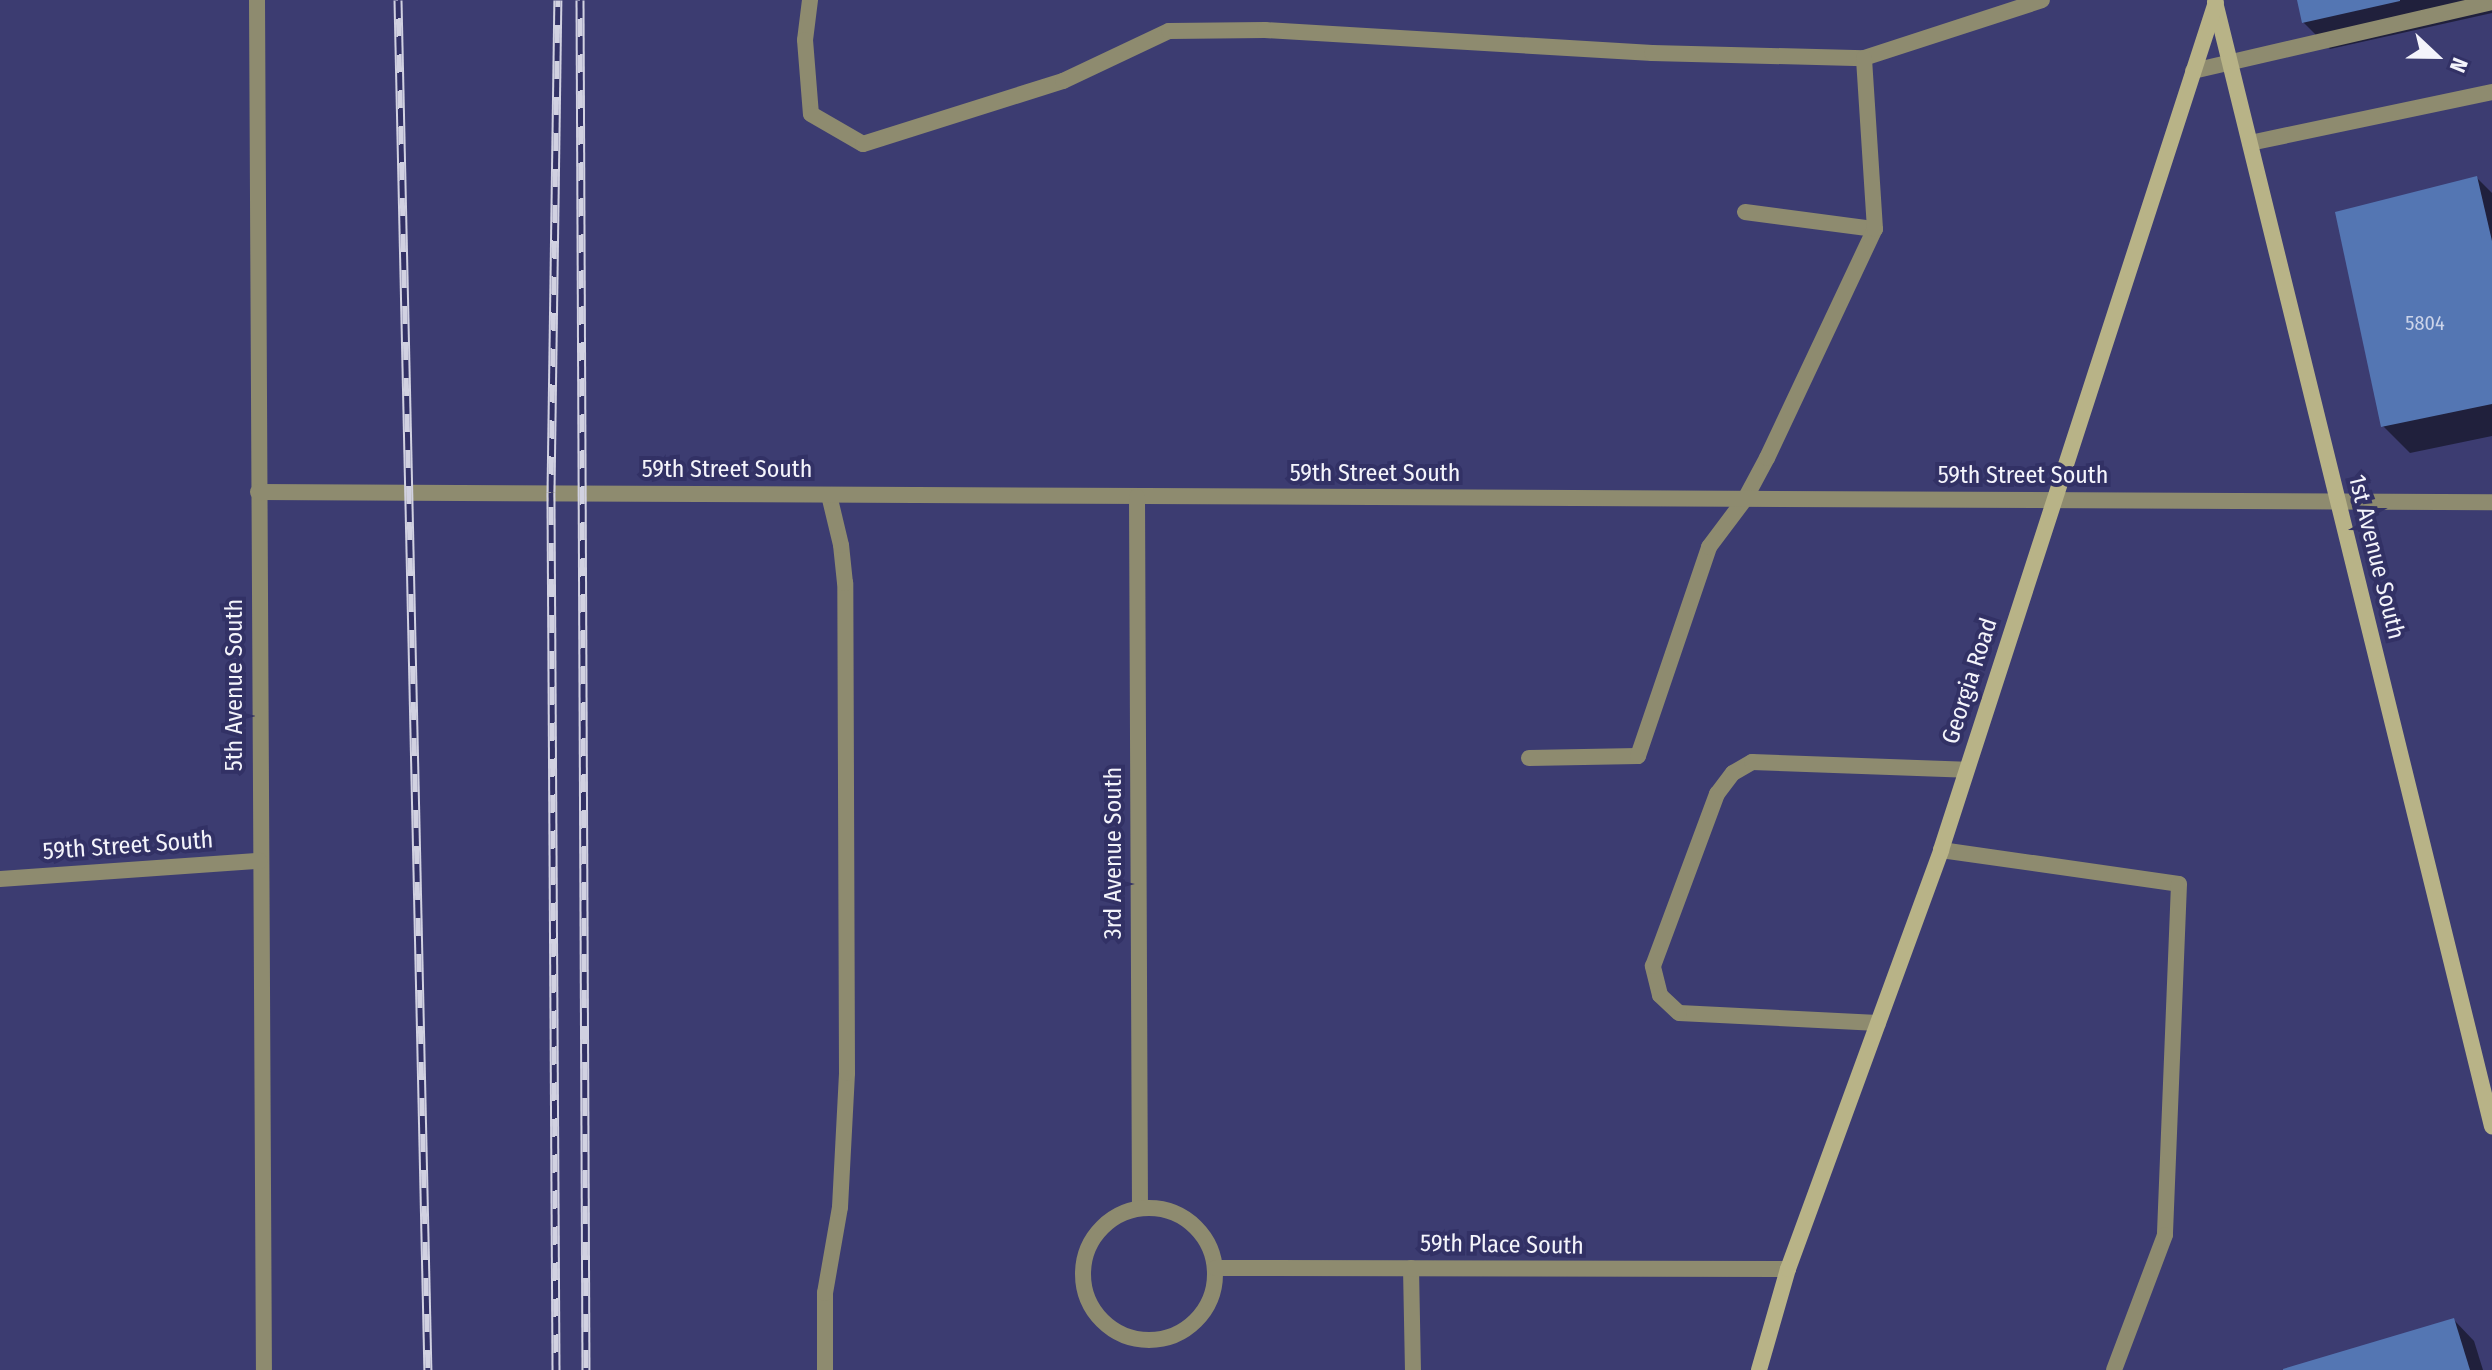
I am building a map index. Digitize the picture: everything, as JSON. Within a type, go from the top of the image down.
[{"type":"street","name":"5th Avenue South","points":[[257,0],[264,1370]]},
{"type":"street","points":[[810,0],[805,40],[811,114],[863,144],[1063,81],[1169,31],[1265,30],[1652,53],[1864,58],[2042,0]]},
{"type":"street","name":"1st Avenue South","points":[[2215,1],[2492,1126]]},
{"type":"street","name":"Georgia Road","points":[[1759,1370],[1788,1269],[1941,850],[2215,1]]},
{"type":"street","points":[[2193,71],[2492,2]]},
{"type":"street","points":[[1529,758],[1638,756],[1709,547],[1745,499],[1875,229],[1864,58]]},
{"type":"street","points":[[2250,143],[2492,92]]},
{"type":"street","points":[[1745,212],[1875,229]]},
{"type":"street","name":"59th Street South","points":[[258,492],[2492,502]]},
{"type":"street","points":[[825,1370],[825,1293],[840,1207],[847,1086],[845,583],[841,545],[829,495]]},
{"type":"street","name":"3rd Avenue South","points":[[1137,497],[1140,1207]]},
{"type":"street","points":[[1878,1023],[1679,1013],[1660,995],[1653,966],[1717,794],[1733,773],[1752,762],[1966,770]]},
{"type":"street","points":[[1941,850],[2179,884],[2165,1235],[2114,1370]]},
{"type":"street","name":"59th Street South","points":[[0,879],[259,861]]},
{"type":"street","points":[[1140,1207],[1162,1208],[1182,1215],[1199,1229],[1211,1248],[1216,1268],[1213,1291],[1204,1311],[1189,1327],[1170,1338],[1148,1340],[1126,1337],[1107,1326],[1093,1309],[1084,1289],[1083,1267],[1089,1246],[1101,1227],[1119,1214],[1140,1207]]},
{"type":"street","name":"59th Place South","points":[[1216,1268],[1788,1269]]},
{"type":"street","points":[[1411,1268],[1413,1370]]},
{"type":"building","points":[[2297,0],[2400,0],[2400,1],[2302,23]]},
{"type":"building","points":[[2477,176],[2492,241],[2492,404],[2381,427],[2335,212]]},
{"type":"building","points":[[2454,1318],[2470,1370],[2283,1370],[2283,1369]]},
{"type":"railway","points":[[398,0],[428,1370]]},
{"type":"railway","points":[[556,1370],[551,492],[558,0]]},
{"type":"railway","points":[[580,0],[586,1370]]}]
